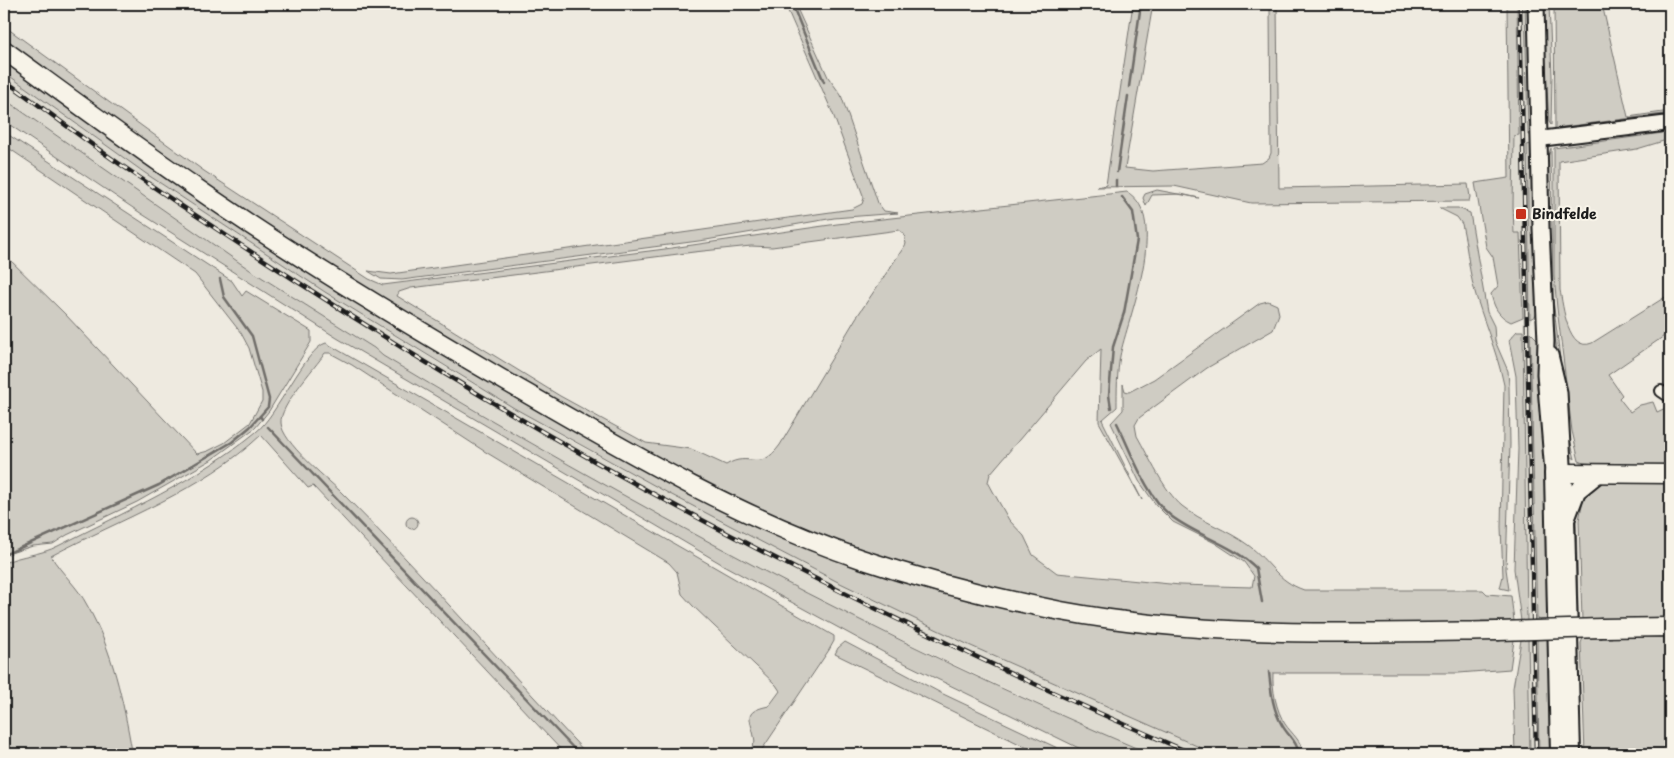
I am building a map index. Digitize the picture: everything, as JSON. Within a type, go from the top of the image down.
[{"type":"highway","points":[[4,50],[198,189],[426,334],[593,432],[690,484],[793,532],[859,559],[983,594],[1062,611],[1174,626],[1279,632],[1670,627]]},
{"type":"highway","points":[[1562,473],[1670,474]]},
{"type":"main road","points":[[1536,4],[1546,342],[1559,392],[1562,473],[1559,754]]},
{"type":"main road","points":[[1562,473],[1566,520],[1572,754]]},
{"type":"main road","points":[[1566,520],[1577,491],[1598,474]]},
{"type":"street","points":[[1539,139],[1670,123]]},
{"type":"shaded area","points":[[785,4],[795,4],[828,77],[841,95],[878,203],[884,211],[898,213],[834,218],[706,240],[402,280],[381,279],[368,271],[391,274],[852,209],[862,204],[864,198],[833,114]]},
{"type":"shaded area","points":[[1133,4],[1153,4],[1125,168],[1153,171],[1262,163],[1269,158],[1271,153],[1270,4],[1277,4],[1279,188],[1468,184],[1469,201],[1251,203],[1174,186],[1097,187],[1106,185]]},
{"type":"shaded area","points":[[1507,4],[1517,4],[1519,135],[1514,136],[1513,207],[1514,233],[1520,233],[1523,317],[1511,322],[1500,314],[1492,299],[1491,294],[1498,286],[1493,257],[1486,247],[1475,183],[1509,178]]},
{"type":"shaded area","points":[[1517,4],[1525,4],[1539,754],[1530,754],[1523,317],[1513,207],[1515,136],[1519,135]]},
{"type":"shaded area","points":[[1525,4],[1531,4],[1533,125],[1530,126],[1530,135],[1528,135]]},
{"type":"shaded area","points":[[1542,4],[1549,4],[1552,76],[1551,125],[1549,122]]},
{"type":"shaded area","points":[[1554,4],[1602,4],[1628,117],[1670,111],[1670,118],[1555,129]]},
{"type":"shaded area","points":[[4,26],[204,171],[369,279],[383,285],[665,249],[837,224],[1127,192],[1140,205],[1145,223],[1146,245],[1143,270],[1120,356],[1117,407],[1102,420],[1142,500],[1099,422],[1101,349],[1086,361],[990,474],[988,482],[1009,520],[1024,536],[1033,555],[1057,573],[1180,585],[1252,587],[1254,576],[1244,562],[1215,543],[1173,522],[1156,505],[1139,481],[1111,423],[1123,410],[1123,384],[1125,391],[1129,392],[1154,379],[1260,303],[1268,301],[1277,305],[1279,314],[1273,330],[1207,368],[1139,418],[1135,425],[1137,436],[1157,473],[1175,500],[1198,517],[1248,545],[1280,576],[1304,590],[1483,590],[1487,594],[1511,596],[1514,621],[1481,621],[1481,624],[1258,626],[1064,606],[932,575],[835,543],[685,476],[454,345],[214,192],[4,44]],"holes":[[[899,230],[904,234],[906,244],[856,318],[780,445],[773,454],[766,458],[734,461],[726,465],[691,449],[646,443],[560,396],[397,296],[399,292],[411,288],[694,252],[751,246],[772,247]]]},
{"type":"shaded area","points":[[4,58],[84,116],[717,506],[1025,611],[1489,638],[1490,641],[1514,640],[1510,669],[1459,673],[1273,673],[1273,686],[1279,712],[1285,724],[1299,742],[1303,754],[1215,754],[971,646],[836,581],[668,493],[514,408],[325,292],[145,173],[4,72]]},
{"type":"shaded area","points":[[4,72],[145,173],[325,292],[450,370],[578,445],[836,581],[971,646],[1215,754],[1150,754],[1098,732],[825,604],[631,501],[383,356],[374,348],[189,229],[4,99]]},
{"type":"shaded area","points":[[4,99],[250,270],[374,348],[383,356],[570,465],[664,518],[855,618],[1051,711],[1150,754],[1091,754],[894,658],[725,566],[337,338],[142,214],[4,121]]},
{"type":"shaded area","points":[[4,132],[232,281],[242,296],[246,291],[311,331],[311,342],[269,411],[255,428],[211,460],[137,502],[67,535],[53,544],[33,546],[4,555],[4,254],[65,314],[197,454],[224,443],[250,423],[262,401],[262,392],[249,348],[241,333],[195,274],[4,145]]},
{"type":"shaded area","points":[[1670,132],[1670,139],[1637,149],[1559,161],[1560,290],[1568,326],[1577,341],[1584,344],[1592,343],[1670,294],[1670,332],[1608,375],[1622,395],[1619,398],[1630,412],[1640,405],[1653,402],[1657,412],[1670,406],[1670,469],[1584,463],[1579,461],[1572,431],[1557,308],[1554,276],[1554,148]]},
{"type":"shaded area","points":[[1531,144],[1531,148],[1534,148],[1538,311],[1530,319],[1527,145]]},
{"type":"shaded area","points":[[1551,148],[1553,299],[1569,435],[1575,459],[1571,456],[1569,448],[1551,305],[1547,160]]},
{"type":"shaded area","points":[[1157,190],[1178,194],[1152,195],[1146,206],[1143,198],[1145,194]]},
{"type":"shaded area","points":[[1439,208],[1458,208],[1470,213],[1487,312],[1494,326],[1495,341],[1508,371],[1510,444],[1506,569],[1509,590],[1500,588],[1503,576],[1501,527],[1504,385],[1473,285],[1462,224],[1457,217]]},
{"type":"shaded area","points":[[1517,331],[1523,331],[1527,621],[1521,621],[1514,569],[1518,449],[1516,376],[1509,340]]},
{"type":"shaded area","points":[[1530,332],[1538,340],[1552,621],[1537,621]]},
{"type":"shaded area","points":[[326,343],[834,636],[834,641],[829,650],[759,754],[748,754],[755,742],[750,722],[751,714],[760,708],[769,706],[780,691],[682,594],[677,572],[669,563],[484,451],[352,365],[330,353],[325,353],[291,397],[282,416],[283,431],[305,459],[340,491],[403,556],[587,754],[565,754],[313,486],[308,488],[261,435],[214,472],[188,488],[51,556],[83,598],[104,640],[121,695],[132,751],[126,754],[4,754],[4,563],[58,546],[135,508],[186,480],[234,449],[264,424],[310,357],[318,348]]},
{"type":"shaded area","points":[[1670,479],[1670,617],[1582,620],[1579,520],[1583,500],[1582,493],[1597,482]]},
{"type":"shaded area","points":[[1574,514],[1576,515],[1581,754],[1578,754]]},
{"type":"shaded area","points":[[412,517],[418,523],[412,529],[406,523]]},
{"type":"shaded area","points":[[1612,635],[1670,638],[1670,754],[1585,754],[1581,643],[1583,638],[1612,638]]},
{"type":"shaded area","points":[[1528,639],[1530,754],[1515,754],[1513,688],[1521,640]]},
{"type":"shaded area","points":[[1537,639],[1551,639],[1554,754],[1539,754]]},
{"type":"shaded area","points":[[845,642],[941,693],[1070,754],[1040,754],[835,654],[838,648]]},
{"type":"waterway","points":[[792,4],[824,82]]},
{"type":"waterway","points":[[1129,87],[1141,4]]},
{"type":"waterway","points":[[1117,172],[1128,96]]},
{"type":"waterway","points":[[1561,128],[1670,114]]},
{"type":"waterway","points":[[1116,180],[1116,186]]},
{"type":"waterway","points":[[1111,408],[1109,395],[1113,347],[1124,313],[1137,240],[1133,212],[1122,197]]},
{"type":"waterway","points":[[220,279],[224,297],[252,336],[269,399],[268,407],[260,416],[262,419]]},
{"type":"waterway","points":[[4,555],[159,485],[232,442],[260,416]]},
{"type":"waterway","points":[[1117,423],[1147,485],[1162,507],[1181,523],[1225,546],[1256,568],[1262,602]]},
{"type":"waterway","points":[[268,427],[579,754]]},
{"type":"waterway","points":[[1269,672],[1272,699],[1276,712],[1299,754]]},
{"type":"railway","points":[[1520,4],[1536,754]]},
{"type":"railway","points":[[4,80],[111,158],[245,248],[445,374],[535,427],[719,529],[906,624],[1001,669],[1193,754]]},
{"type":"place","name":"Bindfelde","points":[[1521,214]]}]
